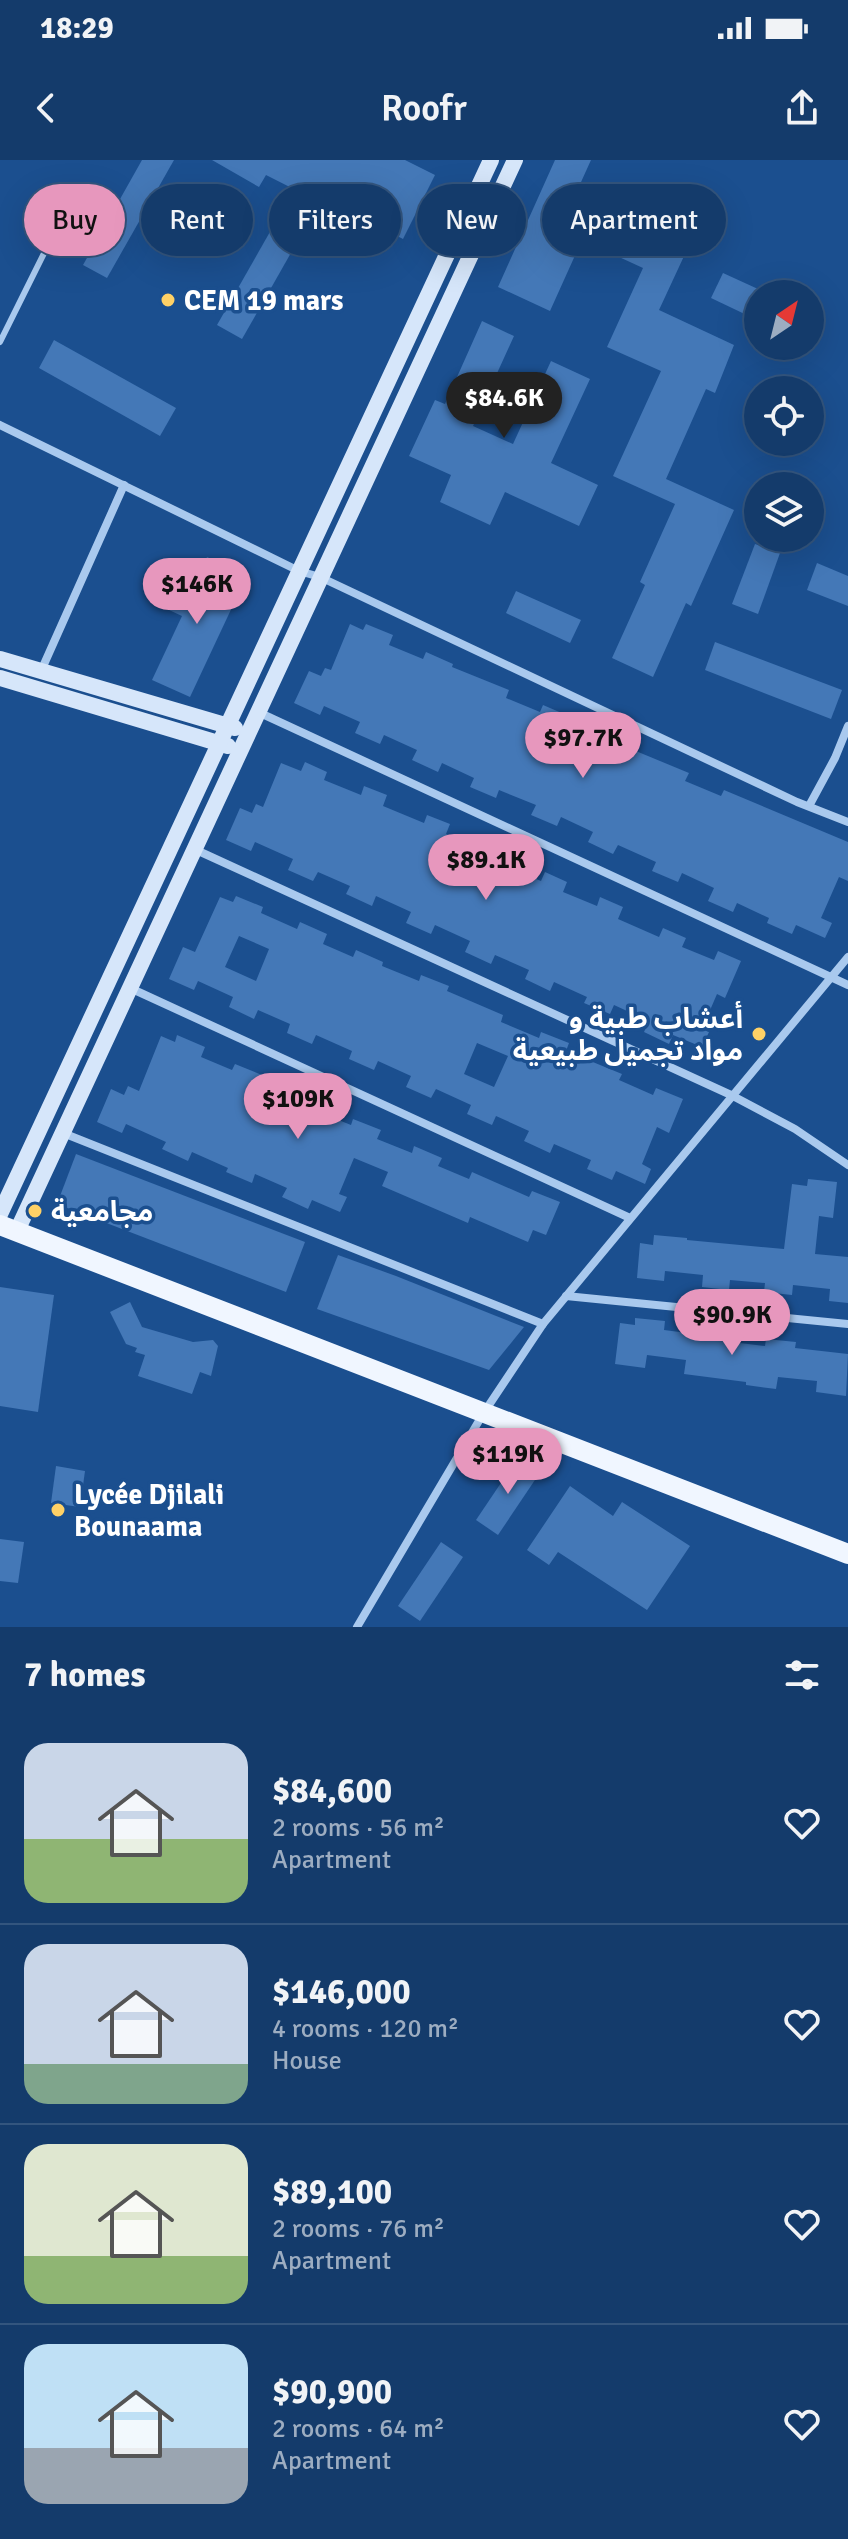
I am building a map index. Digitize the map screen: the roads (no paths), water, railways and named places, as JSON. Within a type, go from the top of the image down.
[{"type":"main road","points":[[9,1228],[848,1554]]},
{"type":"street","points":[[0,1214],[491,160]]},
{"type":"street","points":[[9,1228],[63,1133],[511,162]]},
{"type":"street","points":[[0,425],[299,571],[320,577],[848,822]]},
{"type":"street","points":[[41,672],[124,485]]},
{"type":"street","points":[[0,659],[247,732]]},
{"type":"street","points":[[0,678],[240,749]]},
{"type":"street","points":[[257,712],[848,985]]},
{"type":"street","points":[[809,806],[845,743],[848,726]]},
{"type":"street","points":[[194,849],[731,1095],[795,1129],[848,1165]]},
{"type":"street","points":[[357,1627],[483,1414],[543,1324],[848,957]]},
{"type":"street","points":[[129,988],[630,1218]]},
{"type":"street","points":[[63,1133],[543,1324]]},
{"type":"street","points":[[566,1296],[848,1324]]},
{"type":"lane","points":[[0,342],[43,256]]},
{"type":"place","name":"CEM 19 mars","points":[[168,300]]},
{"type":"place","name":"أعشاب طبية و مواد تجميل طبيعية","points":[[759,1034]]},
{"type":"place","name":"مجامعية","points":[[35,1211]]},
{"type":"place","name":"Lycée Djilali Bounaama","points":[[58,1510]]}]
